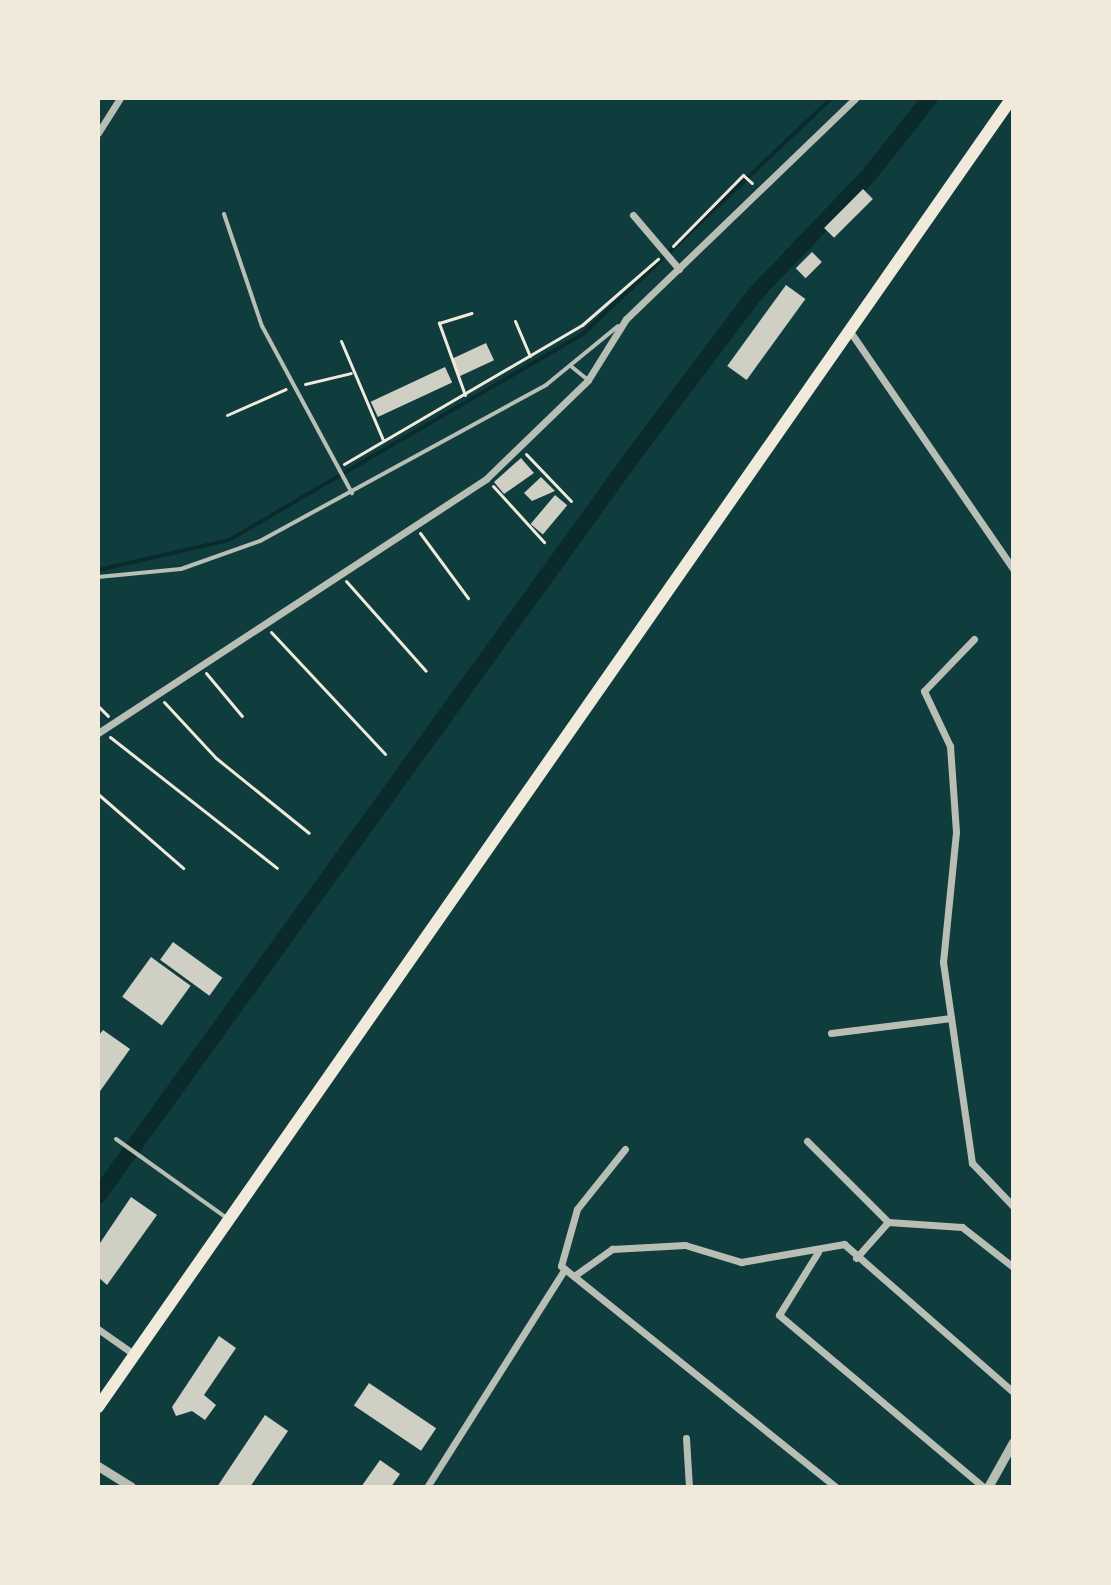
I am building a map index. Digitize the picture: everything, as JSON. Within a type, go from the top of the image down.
[{"type":"highway","points":[[98,1407],[848,328],[1012,98]]},
{"type":"street","points":[[98,133],[120,98]]},
{"type":"street","points":[[100,731],[416,529],[522,449],[588,380],[626,319],[856,98]]},
{"type":"street","points":[[633,215],[678,267]]},
{"type":"street","points":[[848,328],[1013,569]]},
{"type":"street","points":[[974,639],[924,691],[950,746],[956,832],[943,962],[972,1163],[1013,1206]]},
{"type":"street","points":[[831,1033],[951,1018]]},
{"type":"street","points":[[807,1141],[888,1222],[962,1227],[1013,1267]]},
{"type":"street","points":[[625,1149],[577,1209],[559,1256],[565,1269],[836,1487]]},
{"type":"street","points":[[856,1258],[888,1222]]},
{"type":"street","points":[[574,1276],[612,1249],[685,1245],[741,1262],[818,1252],[844,1244],[856,1258],[1013,1392]]},
{"type":"street","points":[[818,1252],[779,1315],[985,1487],[1013,1442]]},
{"type":"street","points":[[427,1487],[565,1269]]},
{"type":"street","points":[[98,1329],[135,1355]]},
{"type":"street","points":[[686,1438],[689,1487]]},
{"type":"street","points":[[98,1466],[131,1487]]},
{"type":"lane","points":[[224,214],[262,326],[336,469],[352,493]]},
{"type":"lane","points":[[98,577],[161,573],[236,552],[352,493],[572,367],[626,319]]},
{"type":"lane","points":[[572,367],[588,380]]},
{"type":"lane","points":[[116,1139],[230,1221]]},
{"type":"path","points":[[336,469],[530,356],[623,290],[743,175],[753,184]]},
{"type":"path","points":[[623,290],[632,301]]},
{"type":"path","points":[[465,395],[439,323],[472,313]]},
{"type":"path","points":[[515,321],[530,356]]},
{"type":"path","points":[[341,341],[384,441]]},
{"type":"path","points":[[522,449],[571,501]]},
{"type":"path","points":[[486,479],[544,542]]},
{"type":"path","points":[[416,529],[468,598]]},
{"type":"path","points":[[343,577],[426,671]]},
{"type":"path","points":[[266,626],[385,754]]},
{"type":"path","points":[[202,668],[242,716]]},
{"type":"path","points":[[156,693],[216,758],[309,833]]},
{"type":"path","points":[[100,731],[277,868]]},
{"type":"path","points":[[98,794],[183,868]]},
{"type":"building","points":[[863,189],[873,199],[834,238],[824,228]]},
{"type":"building","points":[[812,252],[822,262],[806,278],[796,268]]},
{"type":"building","points":[[786,285],[805,299],[747,380],[727,366]]},
{"type":"building","points":[[486,343],[494,360],[460,376],[452,359]]},
{"type":"building","points":[[445,367],[452,382],[378,417],[371,402]]},
{"type":"building","points":[[521,458],[534,473],[504,494],[494,482]]},
{"type":"building","points":[[541,477],[555,491],[532,501],[524,493]]},
{"type":"building","points":[[555,495],[567,505],[543,534],[531,524]]},
{"type":"building","points":[[173,942],[222,978],[209,996],[160,960]]},
{"type":"building","points":[[151,957],[191,986],[162,1025],[122,997]]},
{"type":"building","points":[[103,1030],[130,1049],[98,1094],[98,1036]]},
{"type":"building","points":[[131,1197],[157,1215],[107,1285],[98,1277],[98,1246]]},
{"type":"building","points":[[219,1336],[236,1348],[204,1395],[216,1405],[205,1420],[192,1411],[176,1416],[172,1407]]},
{"type":"building","points":[[369,1383],[436,1428],[421,1451],[354,1405]]},
{"type":"building","points":[[265,1415],[288,1431],[250,1487],[217,1487]]},
{"type":"building","points":[[380,1460],[400,1474],[391,1487],[361,1487]]},
{"type":"waterway","points":[[98,570],[229,540],[584,333],[832,98]]},
{"type":"waterway","points":[[98,1196],[636,452],[755,294],[869,175],[930,98]]}]
